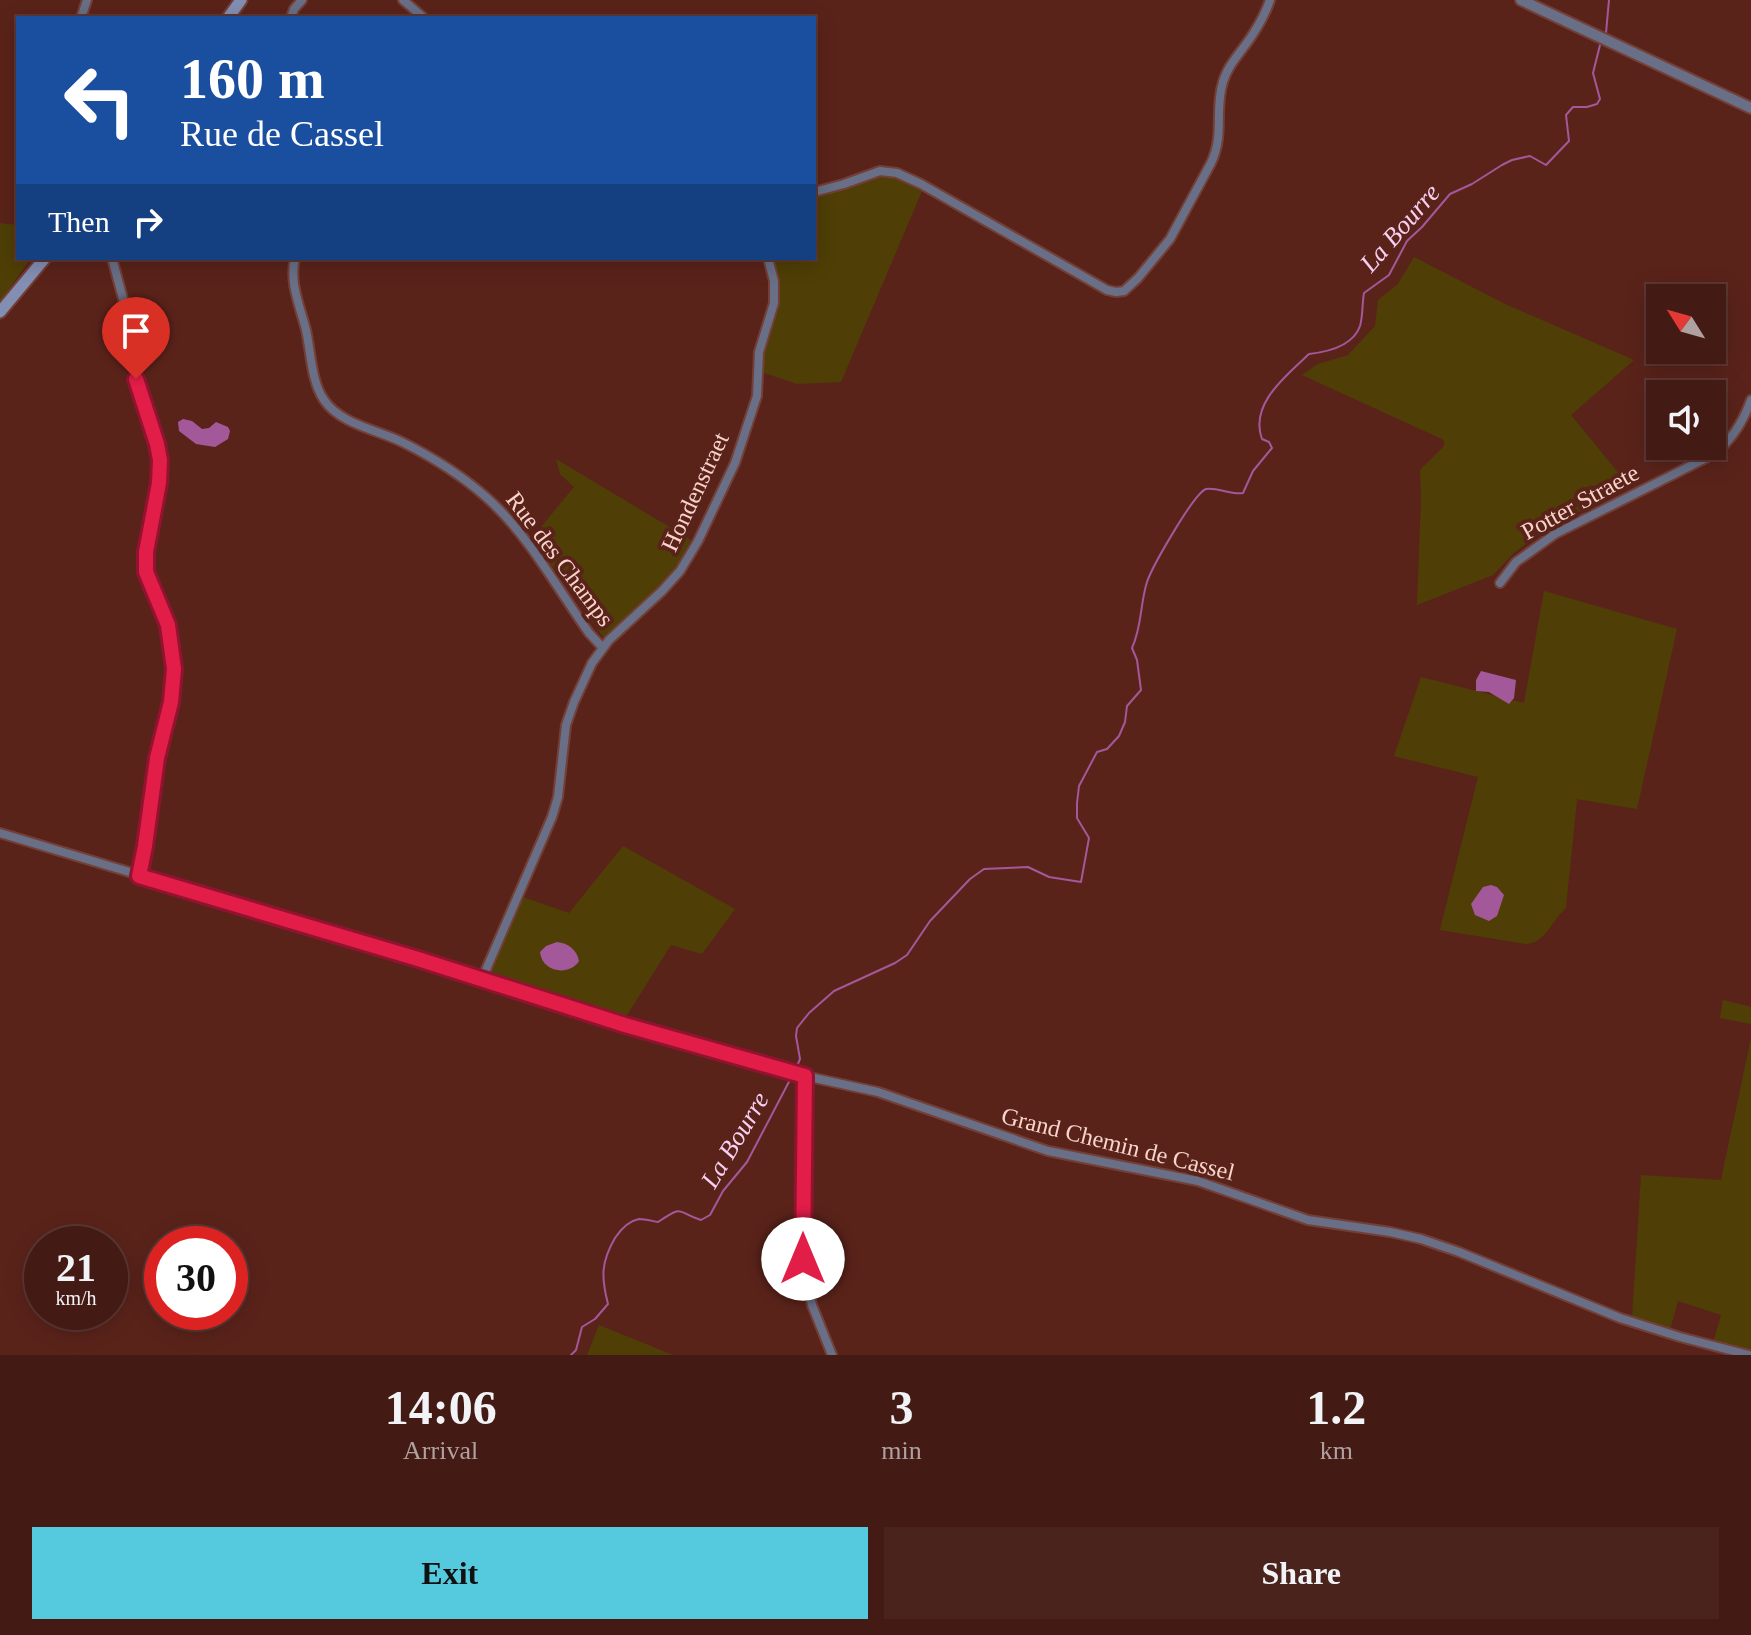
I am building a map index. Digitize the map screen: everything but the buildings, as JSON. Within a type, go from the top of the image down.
[{"type":"main road","points":[[0,312],[43,260]]},
{"type":"street","points":[[403,0],[422,16]]},
{"type":"street","points":[[816,191],[880,171],[897,173],[1107,290],[1124,291],[1170,239],[1208,169],[1219,141],[1220,95],[1224,79],[1255,32],[1270,0]]},
{"type":"street","points":[[1521,0],[1751,108]]},
{"type":"street","points":[[113,260],[124,299],[134,373],[160,455],[160,477],[146,552],[146,568],[168,625],[173,655],[172,696],[157,758],[139,876]]},
{"type":"street","name":"Rue des Champs","points":[[295,260],[296,294],[317,384],[329,406],[345,418],[400,441],[443,464],[485,495],[517,529],[602,647]]},
{"type":"street","name":"Hondenstraet","points":[[482,979],[552,817],[558,797],[563,738],[579,689],[602,647],[680,571],[733,469],[756,402],[759,352],[774,303],[774,281],[769,260]]},
{"type":"street","name":"Potter Straete","points":[[1500,583],[1516,562],[1555,534],[1714,454],[1733,436],[1751,400]]},
{"type":"street","name":"Grand Chemin de Cassel","points":[[0,833],[614,1021],[796,1074],[854,1085],[895,1097],[1059,1154],[1205,1183],[1308,1220],[1430,1241],[1627,1321],[1749,1355]]},
{"type":"street","points":[[796,1074],[803,1259],[812,1305],[832,1355]]},
{"type":"shaded area","points":[[881,174],[898,177],[922,191],[841,382],[797,384],[761,372],[767,334],[778,311],[780,298],[772,260],[816,260],[816,195]]},
{"type":"shaded area","points":[[0,223],[16,225],[16,260],[30,260],[0,302]]},
{"type":"shaded area","points":[[1414,257],[1505,304],[1634,360],[1571,415],[1630,487],[1532,539],[1493,575],[1417,605],[1420,470],[1444,446],[1444,440],[1302,375],[1318,364],[1348,355],[1375,326],[1378,300],[1398,284]]},
{"type":"shaded area","points":[[183,419],[192,421],[202,429],[216,422],[228,427],[228,439],[215,447],[196,444],[179,431],[178,422]]},
{"type":"shaded area","points":[[556,459],[691,540],[662,584],[603,637],[532,538],[574,487],[560,474]]},
{"type":"shaded area","points":[[1544,591],[1677,629],[1637,809],[1577,799],[1566,908],[1539,940],[1526,944],[1440,930],[1478,777],[1394,756],[1421,677],[1524,703]]},
{"type":"shaded area","points":[[1481,671],[1516,680],[1514,698],[1509,704],[1489,692],[1476,691],[1476,680]]},
{"type":"shaded area","points":[[623,846],[735,909],[702,954],[671,945],[624,1020],[488,977],[520,896],[569,913]]},
{"type":"shaded area","points":[[1491,885],[1504,895],[1497,916],[1489,921],[1475,915],[1471,904],[1483,887]]},
{"type":"shaded area","points":[[557,942],[574,950],[579,961],[575,966],[557,970],[542,959],[540,952]]},
{"type":"shaded area","points":[[1723,1000],[1751,1007],[1751,1024],[1720,1018]]},
{"type":"shaded area","points":[[1751,1038],[1751,1351],[1713,1343],[1721,1315],[1678,1301],[1670,1330],[1632,1318],[1641,1175],[1721,1180]]},
{"type":"shaded area","points":[[599,1325],[673,1355],[587,1355]]},
{"type":"waterway","name":"La Bourre","points":[[1606,33],[1609,0]]},
{"type":"waterway","name":"La Bourre","points":[[795,1071],[800,1059],[797,1028],[809,1013],[834,991],[907,955],[930,921],[970,879],[984,869],[1028,867],[1049,877],[1081,882],[1089,838],[1077,818],[1079,786],[1097,752],[1107,749],[1119,736],[1127,706],[1141,690],[1132,648],[1147,582],[1174,531],[1192,503],[1206,489],[1243,493],[1253,471],[1272,448],[1269,442],[1262,439],[1259,426],[1265,402],[1272,391],[1309,354],[1331,350],[1352,339],[1360,326],[1364,293],[1389,275],[1407,241],[1450,194],[1512,160],[1530,156],[1546,165],[1569,141],[1566,115],[1573,107],[1587,107],[1597,104],[1600,99],[1593,73],[1600,45]]},
{"type":"waterway","name":"La Bourre","points":[[571,1355],[576,1350],[582,1327],[595,1319],[608,1304],[603,1278],[605,1262],[615,1238],[635,1220],[658,1222],[677,1211],[701,1220],[710,1215],[723,1191],[747,1162],[792,1076]]},
{"type":"route","points":[[136,379],[157,444],[161,472],[146,552],[146,572],[168,625],[174,669],[173,691],[157,758],[139,876],[418,959],[625,1025],[805,1076],[803,1259]]}]
